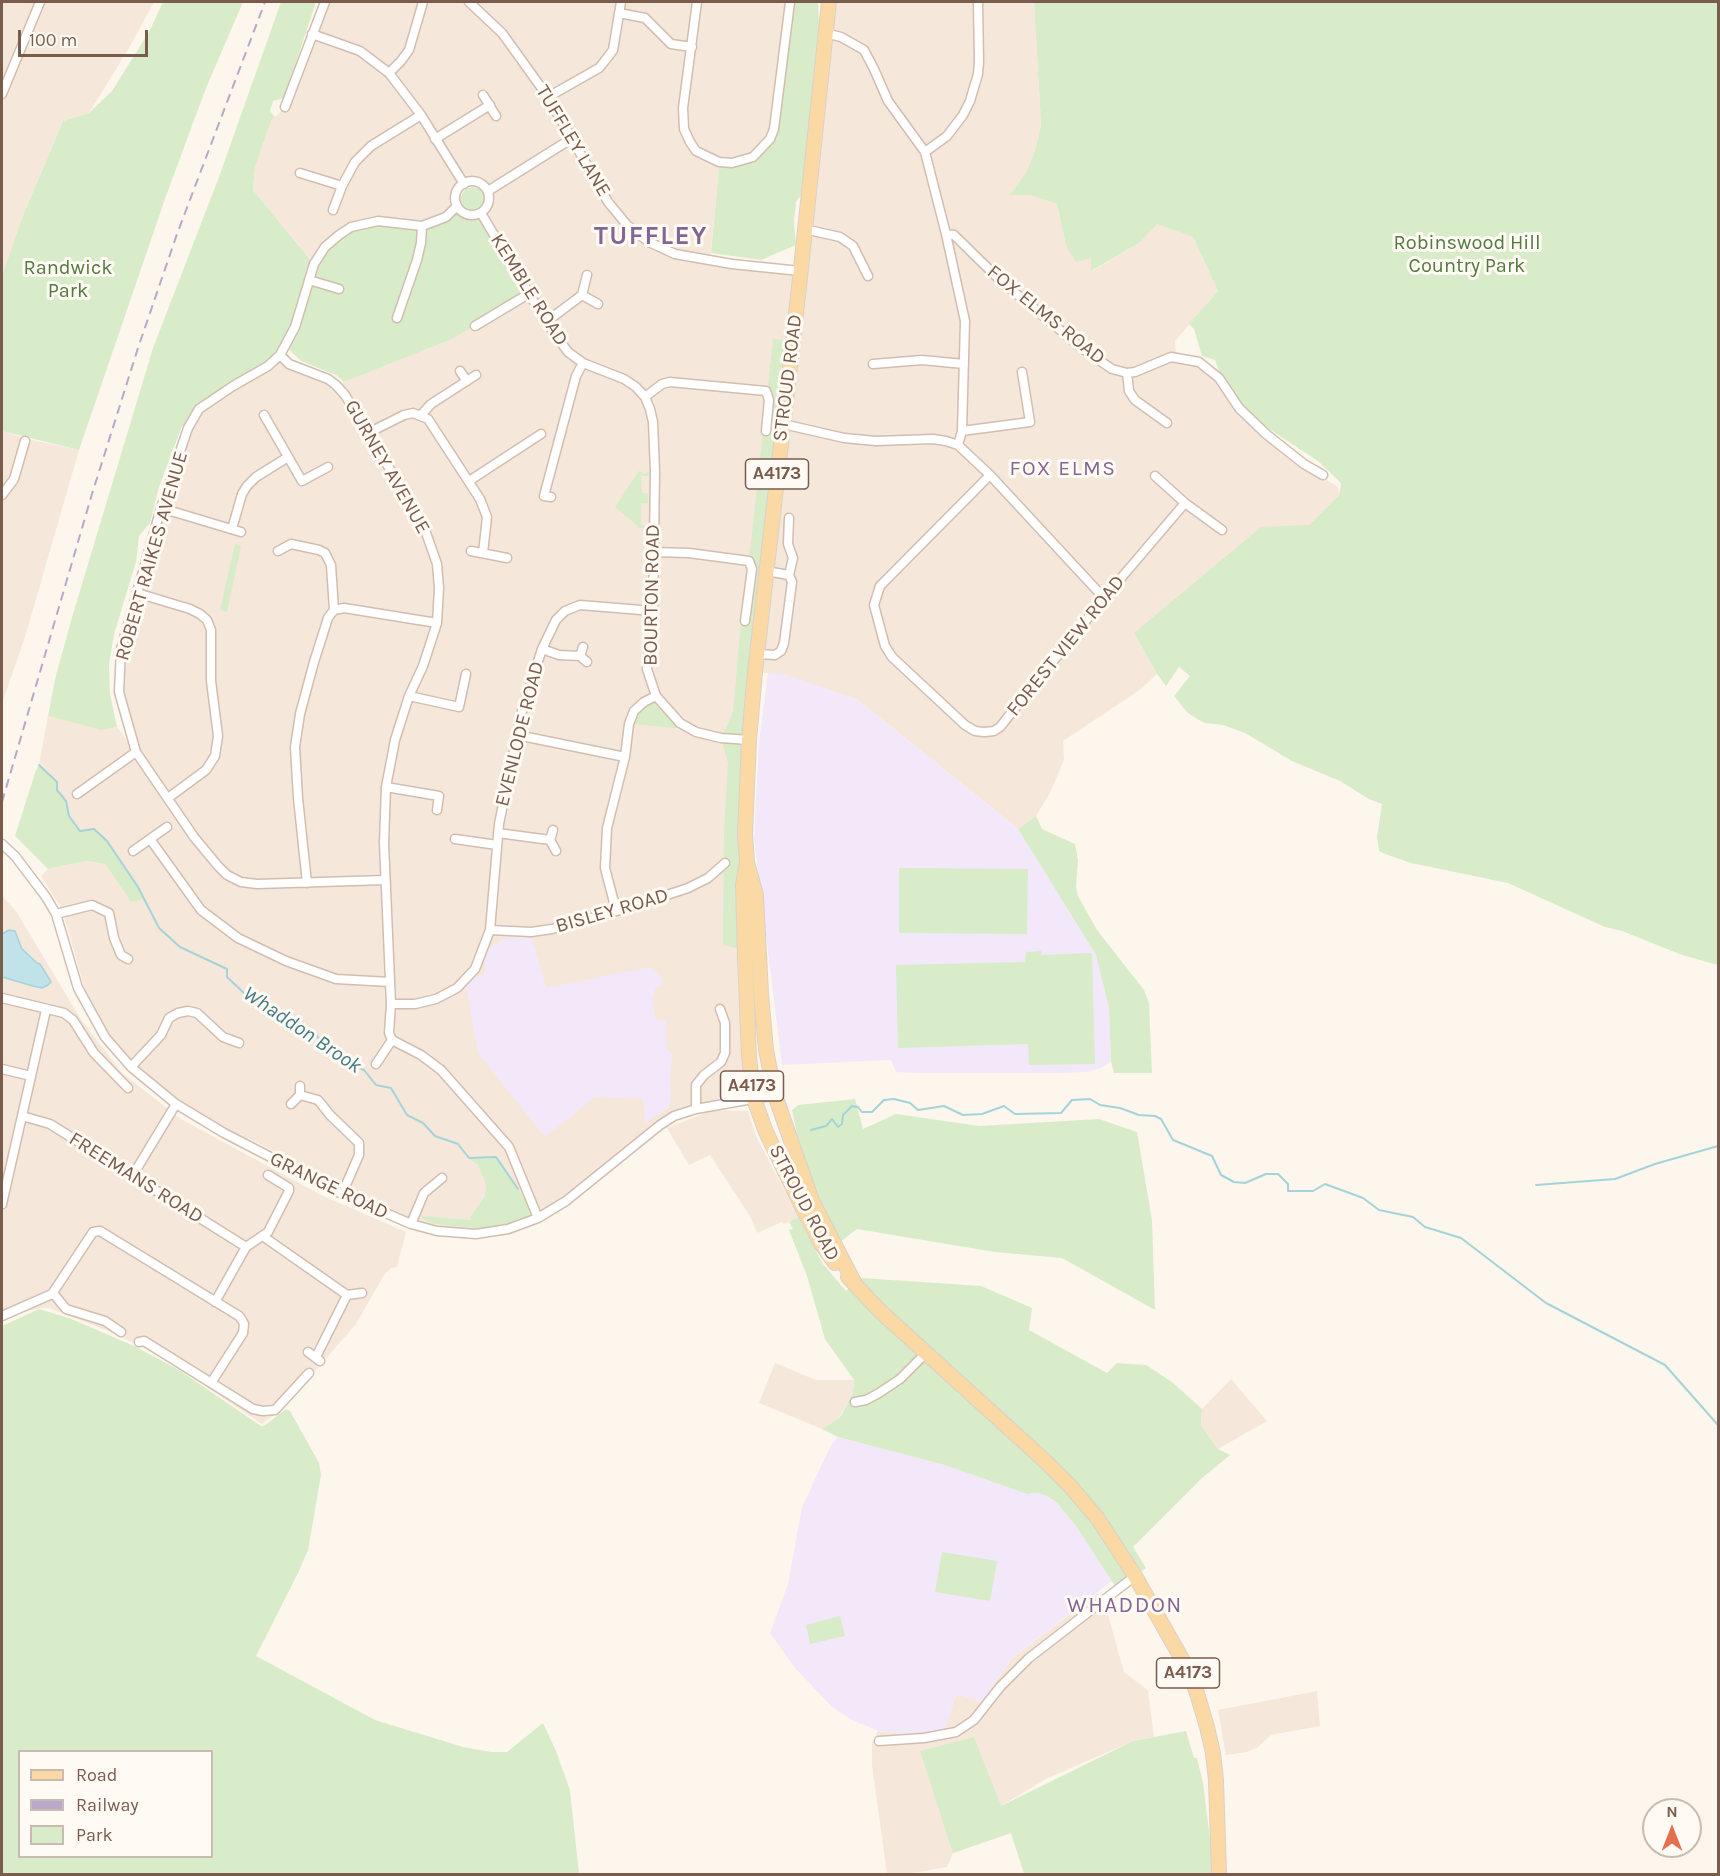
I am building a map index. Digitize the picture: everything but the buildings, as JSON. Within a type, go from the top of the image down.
[{"type":"main road","name":"STROUD ROAD","points":[[829,2],[749,740],[745,834],[747,862],[756,894],[764,1028],[775,1095],[806,1203],[820,1242],[843,1273],[926,1353]]},
{"type":"main road","name":"STROUD ROAD","points":[[747,862],[743,885],[749,1057],[754,1099],[766,1132],[806,1203]]},
{"type":"main road","name":"A4173","points":[[926,1353],[1071,1487],[1098,1519],[1135,1576],[1183,1661],[1196,1690],[1213,1753],[1219,1875]]},
{"type":"street","points":[[2,93],[40,2]]},
{"type":"street","points":[[285,107],[325,2]]},
{"type":"street","points":[[388,73],[401,62],[409,50],[423,2]]},
{"type":"street","name":"TUFFLEY LANE","points":[[469,2],[502,33],[548,97],[608,202],[627,225],[649,242],[675,254],[801,271]]},
{"type":"street","points":[[548,97],[599,68],[604,62],[613,50],[621,2]]},
{"type":"street","points":[[697,2],[682,118],[690,142],[696,151],[719,162],[741,162],[753,158],[770,139],[774,129],[790,2]]},
{"type":"street","points":[[925,152],[948,136],[963,115],[970,100],[978,74],[978,2]]},
{"type":"street","points":[[619,13],[645,18],[670,44],[692,47]]},
{"type":"street","name":"FOX ELMS ROAD","points":[[825,33],[842,37],[864,50],[888,101],[925,152],[965,321],[962,431],[958,445]]},
{"type":"street","points":[[312,34],[360,51],[388,73],[421,115],[464,184]]},
{"type":"street","points":[[483,95],[496,116]]},
{"type":"street","points":[[435,139],[490,105]]},
{"type":"street","points":[[333,210],[342,186],[355,162],[371,146],[421,115]]},
{"type":"street","points":[[488,191],[571,139]]},
{"type":"street","points":[[300,173],[342,186]]},
{"type":"street","points":[[476,182],[488,191],[489,201],[481,213],[469,215],[457,206],[456,193],[464,184],[476,182]]},
{"type":"street","points":[[397,318],[422,243],[422,226],[446,217],[457,206]]},
{"type":"street","name":"KEMBLE ROAD","points":[[481,213],[546,322],[568,352],[583,363],[624,379],[645,397]]},
{"type":"street","name":"ROBERT RAIKES AVENUE","points":[[385,880],[257,884],[234,879],[218,866],[136,752],[119,692],[121,649],[161,508],[188,428],[199,409],[232,386],[268,366],[280,355],[295,327],[314,264],[325,247],[351,227],[378,221],[422,226]]},
{"type":"street","points":[[804,229],[840,237],[853,246],[869,272]]},
{"type":"street","name":"FOX ELMS ROAD","points":[[946,234],[954,235],[1001,281],[1083,349],[1112,369],[1127,373],[1135,372],[1171,357],[1199,362],[1219,378],[1239,408],[1266,434],[1304,464],[1323,475]]},
{"type":"street","points":[[546,322],[582,295],[587,275]]},
{"type":"street","points":[[309,280],[339,289]]},
{"type":"street","points":[[475,326],[530,293]]},
{"type":"street","points":[[582,295],[598,304]]},
{"type":"street","name":"GURNEY AVENUE","points":[[280,355],[289,364],[328,379],[336,385],[358,414],[423,524],[437,564],[439,588],[437,623],[423,666],[409,696],[391,757],[386,787],[385,880],[391,1004],[389,1033],[392,1040]]},
{"type":"street","points":[[873,364],[922,360],[964,364]]},
{"type":"street","points":[[551,497],[544,496],[576,376],[583,363]]},
{"type":"street","points":[[460,371],[466,381]]},
{"type":"street","points":[[962,431],[1030,422],[1022,372]]},
{"type":"street","points":[[1127,373],[1129,391],[1135,400],[1167,423]]},
{"type":"street","points":[[421,415],[432,404],[476,375]]},
{"type":"street","points":[[645,397],[670,381],[766,391],[769,400],[766,431]]},
{"type":"street","name":"BOURTON ROAD","points":[[645,397],[653,422],[653,611],[647,669],[656,696],[680,723],[696,732],[721,738],[749,740]]},
{"type":"street","points":[[368,433],[404,415],[413,413],[428,419],[480,499],[487,517],[483,554]]},
{"type":"street","points":[[264,415],[302,481],[328,468]]},
{"type":"street","points":[[783,424],[844,438],[876,441],[933,439],[958,445],[990,475],[1104,598]]},
{"type":"street","points":[[468,480],[541,434]]},
{"type":"street","points":[[2,495],[14,479],[22,445]]},
{"type":"street","points":[[161,508],[237,530],[242,494],[247,486],[256,477],[288,457]]},
{"type":"street","name":"FOREST VIEW ROAD","points":[[990,475],[880,586],[874,605],[885,646],[891,657],[965,725],[975,731],[994,731],[1000,727],[1104,598],[1185,503]]},
{"type":"street","points":[[1155,476],[1185,503],[1222,530]]},
{"type":"street","points":[[758,654],[775,655],[781,651],[784,643],[792,582],[789,575],[793,558],[788,544],[789,518]]},
{"type":"street","points":[[278,551],[291,544],[320,550],[325,553],[331,565],[334,610],[328,618],[314,663],[300,714],[295,747],[307,883]]},
{"type":"street","points":[[471,551],[507,558]]},
{"type":"street","points":[[653,552],[689,553],[749,561],[752,569],[745,621]]},
{"type":"street","points":[[766,571],[789,575]]},
{"type":"street","points":[[137,593],[200,614],[207,620],[211,630],[211,681],[218,736],[215,756],[206,770],[168,798]]},
{"type":"street","name":"EVENLODE ROAD","points":[[391,1004],[415,1004],[436,999],[457,988],[475,969],[490,930],[496,845],[517,735],[542,649],[556,620],[565,611],[580,605],[653,611]]},
{"type":"street","points":[[334,610],[344,609],[437,623]]},
{"type":"street","points":[[542,649],[559,655],[583,655]]},
{"type":"street","points":[[409,696],[459,707],[466,674]]},
{"type":"street","points":[[616,910],[605,868],[607,828],[624,757],[628,724],[634,711],[644,702],[656,696]]},
{"type":"street","points":[[517,735],[624,757]]},
{"type":"street","points":[[77,794],[136,752]]},
{"type":"street","points":[[386,787],[439,796],[437,810]]},
{"type":"street","points":[[133,851],[167,827]]},
{"type":"street","points":[[553,830],[550,840],[556,851]]},
{"type":"street","points":[[498,833],[550,840]]},
{"type":"street","points":[[150,839],[201,910],[238,938],[286,961],[336,979],[390,981]]},
{"type":"street","points":[[455,839],[496,845]]},
{"type":"street","name":"GRANGE ROAD","points":[[2,844],[35,881],[56,914],[78,988],[105,1037],[131,1067],[176,1104],[224,1133],[342,1194],[411,1224],[437,1231],[476,1234],[508,1229],[538,1218],[573,1196],[674,1116],[696,1109],[775,1095]]},
{"type":"street","name":"BISLEY ROAD","points":[[490,930],[531,932],[616,910],[688,888],[708,878],[725,863]]},
{"type":"street","points":[[56,914],[92,905],[109,913],[114,938],[122,958]]},
{"type":"street","points":[[2,998],[64,1013],[73,1020],[94,1053],[128,1088]]},
{"type":"street","points":[[2,1204],[46,1010]]},
{"type":"street","points":[[696,1109],[696,1085],[704,1075],[721,1062],[725,1053],[726,1023],[720,1010]]},
{"type":"street","points":[[131,1067],[161,1035],[169,1018],[178,1013],[188,1011],[197,1013],[223,1037],[239,1044]]},
{"type":"street","points":[[376,1064],[392,1040],[421,1055],[441,1070],[509,1147],[538,1218]]},
{"type":"street","points":[[2,1069],[31,1076]]},
{"type":"street","points":[[291,1104],[300,1090],[318,1100],[359,1143],[359,1155],[342,1194]]},
{"type":"street","points":[[133,1175],[176,1104]]},
{"type":"street","name":"FREEMANS ROAD","points":[[22,1116],[50,1124],[246,1247]]},
{"type":"street","points":[[215,1302],[246,1247],[264,1237],[289,1190],[268,1175]]},
{"type":"street","points":[[411,1224],[424,1192],[442,1178]]},
{"type":"street","points":[[434,1186],[442,1191]]},
{"type":"street","points":[[2,1314],[53,1293],[93,1232],[100,1231],[239,1316],[244,1329],[211,1383]]},
{"type":"street","points":[[264,1237],[347,1295],[362,1293]]},
{"type":"street","points":[[53,1293],[66,1309],[115,1322],[122,1332]]},
{"type":"street","points":[[314,1357],[347,1295]]},
{"type":"street","points":[[139,1342],[144,1341],[253,1409],[263,1412],[275,1410],[309,1373]]},
{"type":"street","points":[[855,1402],[866,1400],[893,1384],[926,1353]]},
{"type":"street","points":[[879,1741],[924,1738],[956,1732],[974,1720],[1000,1687],[1029,1658],[1135,1576]]},
{"type":"shaded area","points":[[2,2],[154,2],[89,113],[63,121],[22,218],[2,275]]},
{"type":"shaded area","points":[[325,2],[790,2],[774,129],[753,157],[719,168],[710,260],[800,271],[829,2],[1034,2],[1041,125],[1034,154],[1026,172],[1011,194],[1030,195],[1057,204],[1066,246],[1091,258],[1092,271],[1139,243],[1157,223],[1193,237],[1218,291],[1175,341],[1176,355],[1194,362],[1206,371],[1303,466],[1338,487],[1339,495],[1309,525],[1292,527],[1134,633],[1157,674],[1141,689],[1063,741],[1064,760],[1050,793],[1036,816],[1018,829],[858,700],[785,675],[755,672],[745,834],[754,1099],[682,1113],[538,1218],[518,1189],[478,1164],[486,1185],[485,1195],[470,1217],[476,1234],[437,1231],[342,1194],[338,1184],[248,1138],[242,1142],[131,1067],[93,1018],[62,909],[41,876],[48,869],[86,861],[105,864],[131,902],[143,899],[138,887],[94,829],[80,831],[69,816],[66,801],[57,790],[57,782],[39,765],[48,716],[101,729],[117,727],[134,750],[123,712],[119,671],[161,509],[199,409],[280,355],[336,385],[450,340],[481,213],[489,201],[488,191],[476,182],[464,184],[456,193],[457,206],[446,217],[314,264],[253,190],[255,168],[271,121],[285,107]]},
{"type":"shaded area","points":[[2,431],[79,450],[26,634],[2,704]]},
{"type":"shaded area","points":[[768,673],[785,674],[858,700],[1018,829],[1096,955],[1109,1008],[1111,1061],[1101,1068],[1087,1072],[1065,1073],[896,1072],[891,1060],[782,1065],[754,838],[759,742]]},
{"type":"shaded area","points":[[2,896],[16,911],[80,1018],[122,1073],[181,1119],[321,1195],[406,1232],[397,1267],[391,1268],[384,1275],[356,1324],[282,1409],[262,1424],[157,1354],[108,1331],[49,1308],[23,1312],[2,1322]]},
{"type":"shaded area","points":[[507,937],[532,938],[546,988],[650,967],[661,977],[662,985],[656,987],[652,999],[655,1017],[658,1021],[666,1020],[667,1049],[672,1054],[671,1099],[668,1108],[645,1123],[643,1099],[595,1097],[545,1137],[478,1053],[466,986],[474,978],[483,975],[490,948]]},
{"type":"shaded area","points":[[713,1110],[748,1111],[756,1136],[798,1217],[757,1233],[750,1216],[710,1155],[689,1165],[667,1128]]},
{"type":"shaded area","points":[[775,1363],[816,1380],[854,1380],[853,1392],[840,1416],[822,1429],[759,1403]]},
{"type":"shaded area","points":[[1231,1379],[1267,1421],[1218,1449],[1201,1425],[1202,1409]]},
{"type":"shaded area","points":[[838,1437],[946,1465],[1027,1494],[1039,1493],[1047,1496],[1055,1501],[1076,1526],[1112,1581],[1012,1658],[981,1703],[974,1698],[956,1695],[944,1731],[905,1734],[878,1731],[852,1720],[832,1707],[795,1668],[770,1633],[788,1584],[802,1507],[831,1445]]},
{"type":"shaded area","points":[[1098,1593],[1105,1604],[1124,1672],[1148,1690],[1154,1737],[1133,1741],[1046,1779],[1001,1806],[1011,1833],[953,1853],[947,1867],[907,1874],[887,1874],[872,1765],[872,1743],[878,1731],[905,1734],[944,1728],[956,1695],[974,1698],[981,1703],[1012,1658]]},
{"type":"shaded area","points":[[1317,1691],[1320,1726],[1271,1735],[1258,1747],[1247,1752],[1226,1755],[1218,1710]]},
{"type":"green space","name":"Randwick Park","points":[[163,2],[243,2],[206,88],[166,196],[79,450],[2,431],[2,275],[22,218],[63,121],[89,113],[112,91],[149,32]]},
{"type":"green space","points":[[281,2],[316,2],[284,98],[273,101],[270,111],[275,117],[271,121],[255,168],[253,190],[308,257],[314,264],[325,247],[363,223],[422,226],[457,206],[469,215],[481,213],[530,293],[450,340],[344,382],[336,375],[301,361],[286,347],[280,355],[210,400],[188,428],[182,426],[159,487],[150,523],[139,536],[136,562],[114,634],[109,665],[110,694],[117,727],[101,730],[48,716],[56,675],[73,614],[153,348],[219,177]]},
{"type":"green space","points":[[790,2],[818,2],[819,24],[802,194],[796,202],[794,221],[796,245],[761,260],[711,253],[719,168],[741,162],[770,139]]},
{"type":"green space","name":"Robinswood Hill Country Park","points":[[1034,2],[1718,2],[1718,965],[1682,955],[1622,931],[1605,927],[1508,883],[1411,863],[1379,851],[1377,837],[1382,804],[1369,799],[1340,781],[1292,761],[1245,733],[1197,719],[1187,712],[1174,696],[1190,676],[1179,667],[1166,686],[1157,674],[1134,633],[1261,527],[1309,525],[1339,495],[1341,483],[1318,461],[1266,427],[1236,399],[1221,376],[1215,360],[1202,356],[1194,329],[1189,324],[1218,291],[1193,237],[1157,224],[1139,243],[1091,271],[1091,258],[1076,262],[1066,246],[1057,204],[1030,195],[1010,195],[1026,172],[1034,154],[1041,125]]},
{"type":"green space","points":[[473,187],[481,191],[485,199],[481,207],[473,211],[465,207],[461,199],[465,191]]},
{"type":"green space","points":[[773,339],[793,341],[758,653],[745,950],[723,945],[724,830],[728,763],[721,738],[733,713],[743,598]]},
{"type":"green space","points":[[639,471],[644,474],[649,472],[649,476],[641,476],[642,493],[648,494],[648,503],[641,503],[641,525],[648,526],[648,529],[640,528],[615,507]]},
{"type":"green space","points":[[235,544],[241,546],[227,612],[220,610]]},
{"type":"green space","points":[[653,702],[671,720],[681,726],[674,728],[633,724],[636,713]]},
{"type":"green space","points":[[39,765],[57,782],[57,790],[66,801],[69,816],[80,831],[94,829],[107,841],[138,887],[143,899],[131,902],[105,864],[86,861],[48,869],[15,836]]},
{"type":"green space","points":[[1036,816],[1042,829],[1075,844],[1078,860],[1076,887],[1078,896],[1097,930],[1144,990],[1149,1003],[1152,1073],[1114,1073],[1111,1061],[1109,1008],[1096,955],[1018,829]]},
{"type":"green space","points":[[899,868],[1028,869],[1027,934],[899,933]]},
{"type":"green space","points":[[1041,951],[1042,955],[1092,953],[1095,1064],[1029,1065],[1028,1044],[898,1048],[896,965],[1025,962],[1026,952]]},
{"type":"green space","points":[[855,1099],[863,1129],[896,1114],[979,1126],[1099,1119],[1137,1132],[1152,1220],[1155,1310],[1062,1258],[995,1252],[857,1229],[840,1242],[811,1182],[799,1144],[792,1110],[798,1105]]},
{"type":"green space","points":[[496,1157],[538,1218],[476,1234],[474,1228],[434,1224],[423,1219],[422,1216],[471,1220],[470,1217],[485,1195],[486,1185],[478,1165],[469,1158]]},
{"type":"green space","points":[[798,1217],[823,1264],[846,1291],[861,1278],[981,1286],[1032,1308],[1029,1330],[1107,1373],[1117,1363],[1146,1365],[1172,1382],[1202,1409],[1201,1425],[1218,1449],[1230,1455],[1202,1478],[1133,1547],[1146,1568],[1117,1589],[1076,1526],[1055,1501],[1047,1496],[1038,1493],[1027,1494],[945,1465],[838,1437],[822,1429],[841,1416],[853,1392],[854,1380],[825,1339],[807,1276],[789,1230],[793,1229],[789,1222]]},
{"type":"green space","points":[[39,1309],[69,1318],[134,1346],[179,1370],[261,1426],[286,1409],[290,1411],[319,1463],[321,1475],[308,1550],[256,1656],[375,1720],[463,1747],[491,1752],[507,1752],[543,1723],[570,1790],[579,1874],[2,1874],[2,1326]]},
{"type":"green space","points":[[942,1552],[997,1561],[990,1601],[935,1592]]},
{"type":"green space","points":[[840,1616],[845,1636],[810,1644],[806,1625]]},
{"type":"green space","points":[[1186,1731],[1194,1758],[1197,1758],[1203,1783],[1211,1847],[1211,1874],[1024,1874],[1011,1833],[953,1853],[920,1751],[974,1737],[1001,1806],[1133,1741]]},
{"type":"water","points":[[9,930],[15,931],[22,949],[40,964],[51,982],[48,985],[42,988],[2,977],[2,934]]},
{"type":"waterway","name":"Whaddon Brook","points":[[39,765],[57,782],[57,790],[66,801],[69,816],[80,831],[94,829],[107,841],[138,887],[159,928],[180,947],[227,969],[227,977],[245,994],[266,1005],[277,1014],[292,1020],[302,1029],[316,1035],[348,1062],[364,1070],[376,1085],[391,1088],[407,1115],[423,1123],[435,1136],[458,1144],[469,1158],[496,1157],[518,1189]]},
{"type":"waterway","points":[[811,1130],[826,1126],[832,1119],[838,1127],[842,1124],[843,1115],[852,1106],[858,1107],[862,1112],[872,1112],[884,1100],[894,1099],[910,1103],[918,1110],[944,1106],[963,1115],[982,1114],[1004,1106],[1015,1114],[1061,1113],[1072,1100],[1090,1099],[1100,1105],[1120,1108],[1139,1115],[1155,1116],[1161,1119],[1173,1140],[1212,1156],[1221,1175],[1234,1182],[1245,1183],[1266,1174],[1278,1174],[1288,1184],[1288,1191],[1313,1191],[1325,1184],[1363,1198],[1379,1210],[1413,1217],[1425,1227],[1461,1238],[1546,1303],[1665,1365],[1718,1425]]},
{"type":"waterway","points":[[1536,1185],[1615,1179],[1655,1164],[1718,1146]]},
{"type":"railway","points":[[2,802],[92,494],[138,348],[177,234],[265,2]]},
{"type":"district","name":"TUFFLEY","points":[[651,237]]},
{"type":"district","name":"FOX ELMS","points":[[1063,469]]},
{"type":"district","name":"WHADDON","points":[[1125,1606]]}]
